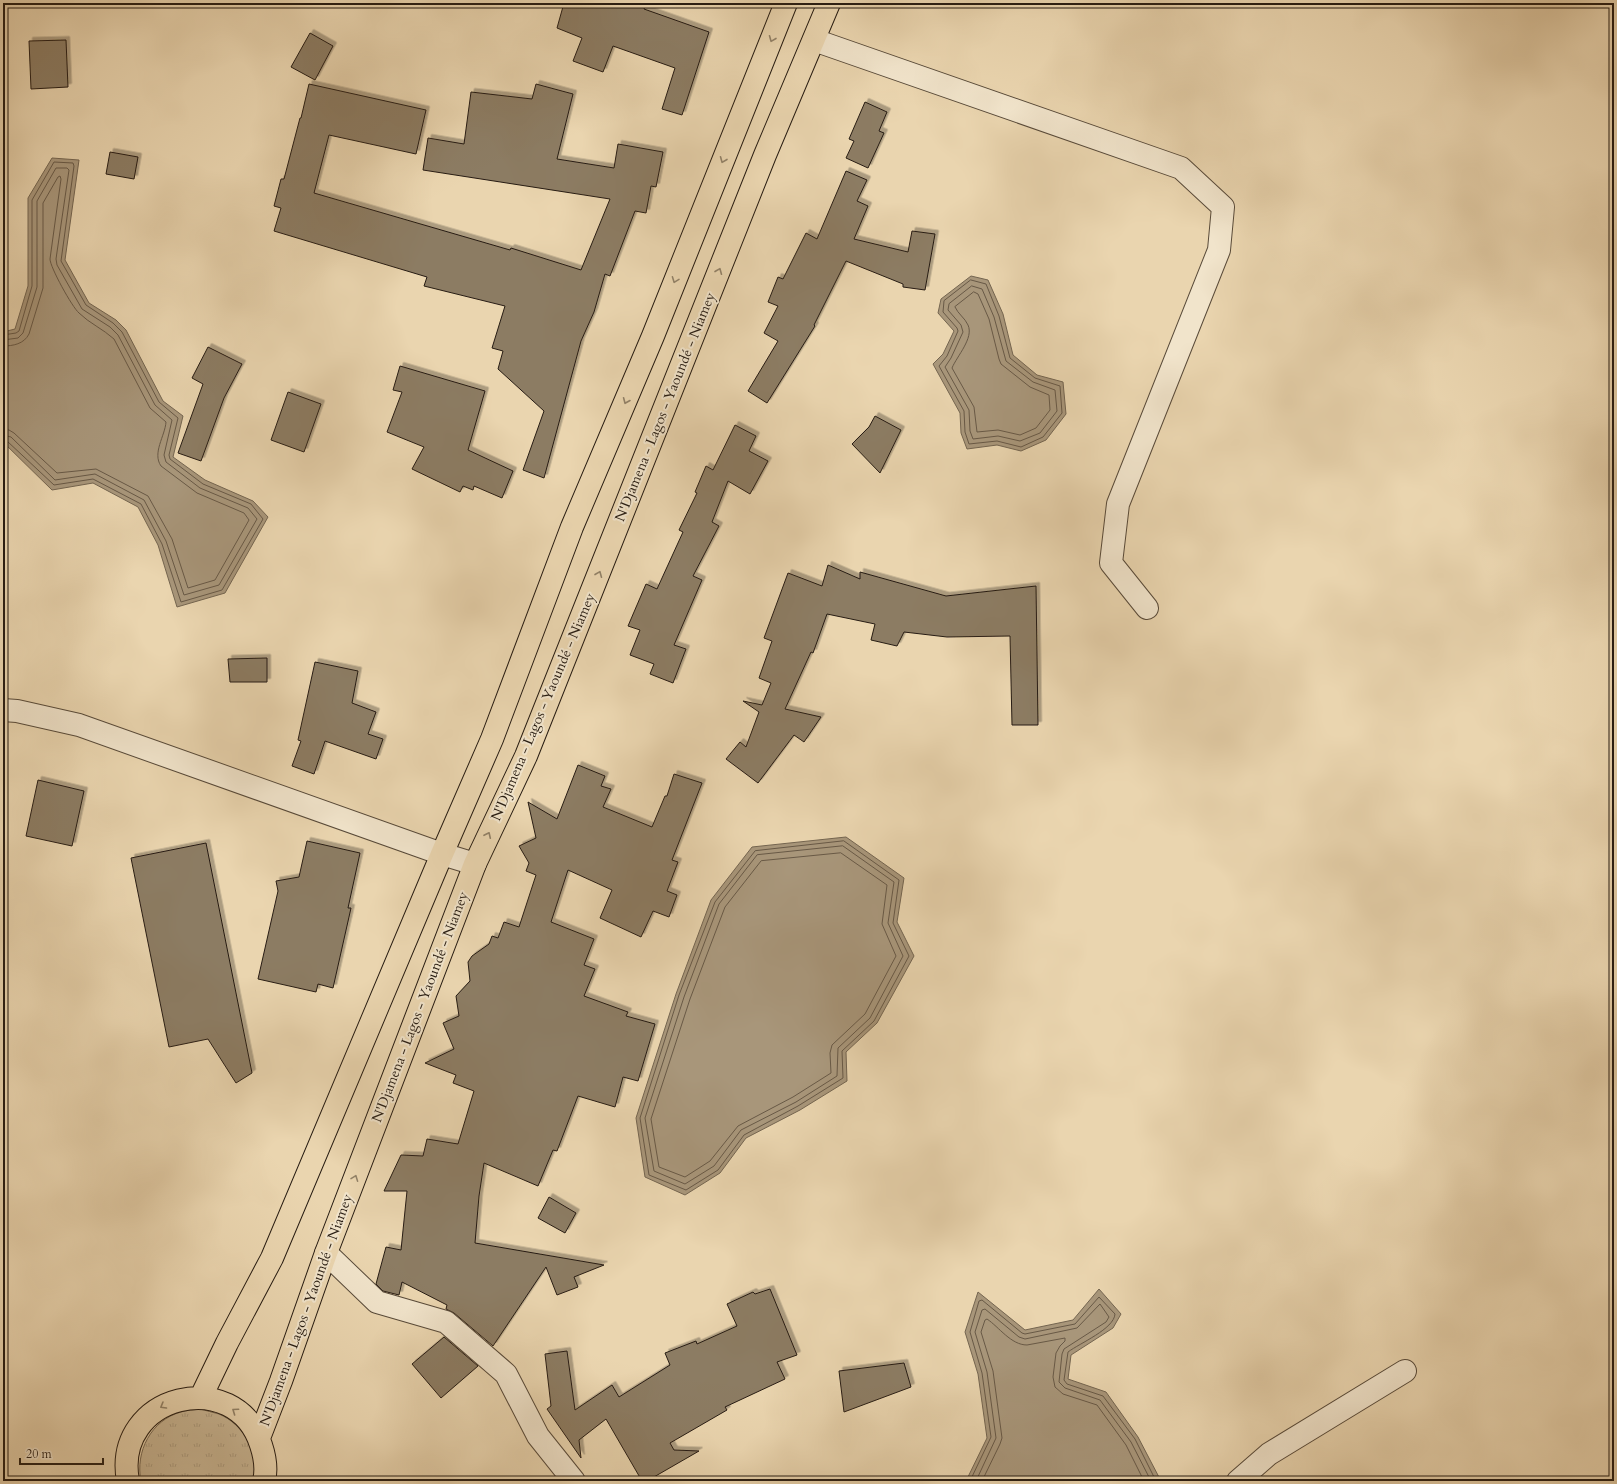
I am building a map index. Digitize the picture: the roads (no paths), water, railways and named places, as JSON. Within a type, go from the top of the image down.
[{"type":"highway","points":[[201,1397],[227,1343],[272,1258],[492,739],[572,527],[653,336],[786,3]]},
{"type":"highway","name":"N'Djamena - Lagos - Yaoundé - Niamey","points":[[259,1438],[281,1382],[326,1254],[475,864],[526,756],[765,155],[829,3]]},
{"type":"highway","points":[[128,1481],[126,1469],[129,1447],[138,1428],[153,1412],[167,1403],[184,1398],[201,1397],[219,1401],[235,1410],[249,1422],[259,1438],[265,1458],[264,1481]]},
{"type":"street","points":[[814,40],[1181,168],[1223,207],[1219,250],[1118,504],[1111,563],[1147,608]]},
{"type":"street","points":[[3,710],[17,711],[78,725],[442,854],[475,864]]},
{"type":"street","points":[[326,1254],[377,1302],[446,1322],[506,1374],[538,1436],[574,1481]]},
{"type":"street","points":[[1238,1481],[1269,1454],[1405,1371]]},
{"type":"water","points":[[52,158],[79,160],[65,260],[89,303],[116,320],[126,330],[163,401],[183,416],[173,457],[205,480],[253,501],[268,517],[225,593],[177,607],[158,545],[138,507],[93,483],[52,490],[3,442],[3,332],[15,329],[28,286],[28,198]]},
{"type":"water","points":[[971,276],[988,280],[1003,314],[1013,355],[1037,375],[1063,382],[1066,414],[1046,440],[1021,451],[997,445],[967,449],[961,433],[960,413],[933,364],[943,354],[954,331],[938,313],[941,299]]},
{"type":"water","points":[[846,837],[904,878],[897,922],[914,956],[877,1023],[846,1052],[847,1081],[800,1110],[746,1138],[720,1173],[685,1195],[645,1177],[636,1118],[676,994],[711,900],[752,847]]},
{"type":"water","points":[[1099,1289],[1121,1314],[1113,1328],[1071,1355],[1068,1379],[1106,1392],[1138,1437],[1161,1481],[966,1481],[987,1438],[978,1374],[965,1332],[978,1292],[1025,1330],[1073,1320]]}]
